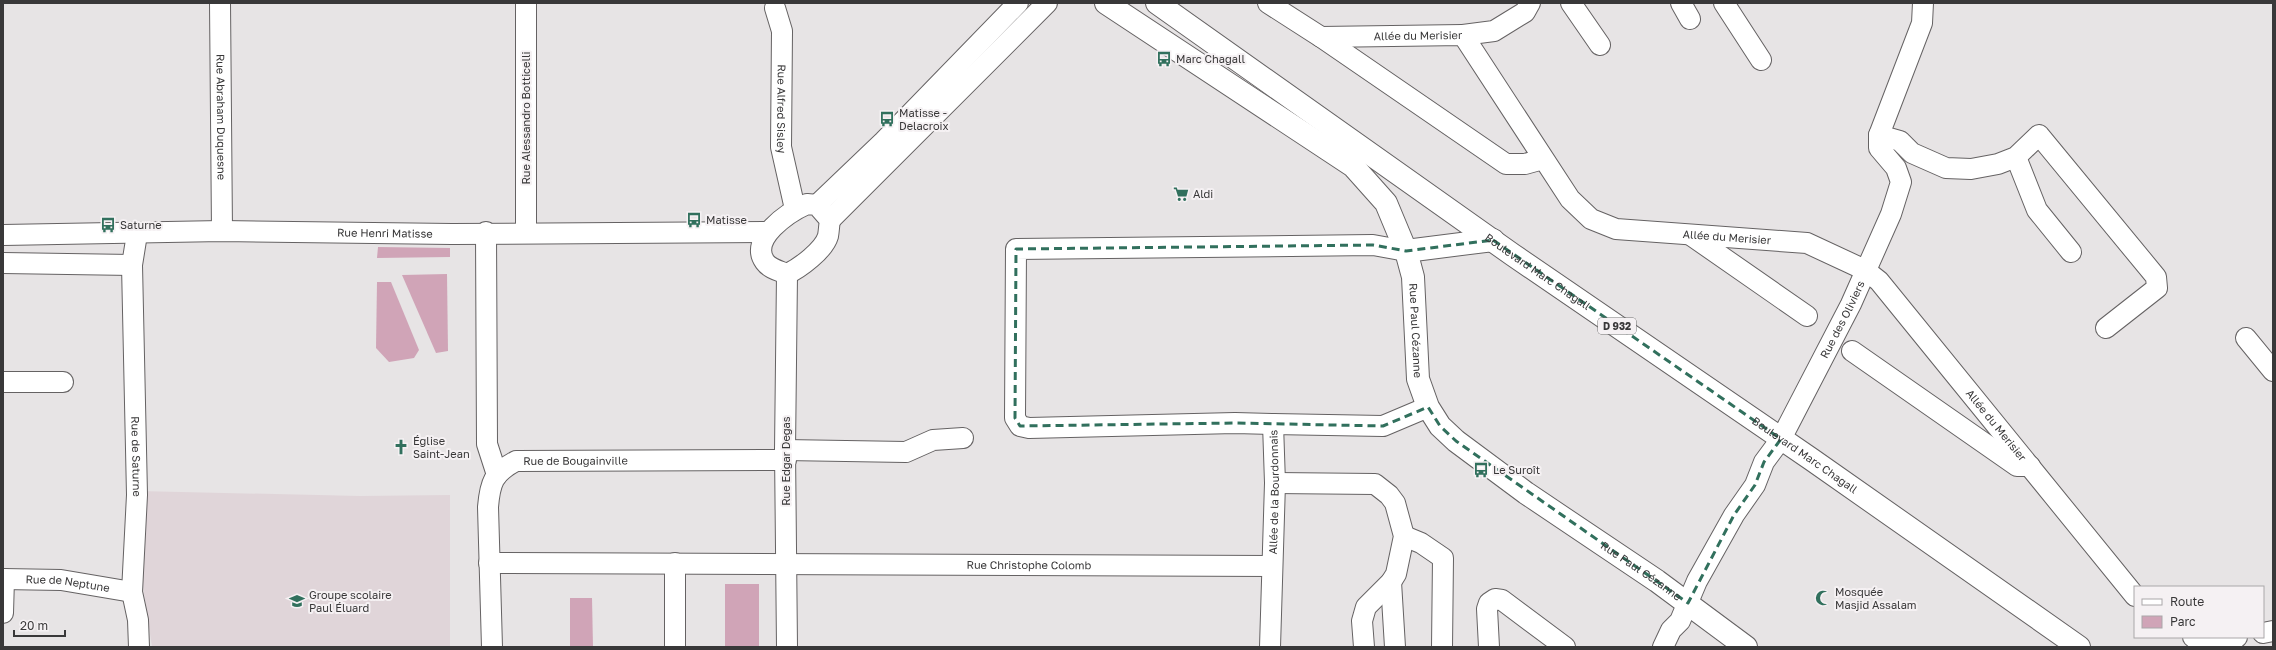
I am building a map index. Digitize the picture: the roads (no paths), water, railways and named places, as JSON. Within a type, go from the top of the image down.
[{"type":"main road","name":"Rue Paul Cézanne","points":[[1106,3],[1353,166],[1386,203],[1406,251],[1413,277],[1418,379],[1428,407],[1440,426],[1456,441],[1526,493],[1688,603],[1746,647]]},
{"type":"main road","name":"Boulevard Marc Chagall","points":[[1157,3],[1493,240],[2079,647]]},
{"type":"main road","points":[[1406,251],[1493,240]]},
{"type":"street","name":"Rue Abraham Duquesne","points":[[220,3],[222,231]]},
{"type":"street","name":"Rue Alessandro Botticelli","points":[[526,3],[526,232]]},
{"type":"street","points":[[824,212],[807,204],[795,209],[767,232],[761,250],[765,262],[787,274],[799,268],[812,256],[828,237],[824,212],[889,136],[1018,3]]},
{"type":"street","points":[[824,212],[1047,3]]},
{"type":"street","points":[[1268,3],[1506,164],[1525,164],[1543,159]]},
{"type":"street","points":[[1463,35],[1494,31],[1525,12],[1530,3]]},
{"type":"street","points":[[1571,3],[1600,44]]},
{"type":"street","points":[[1724,3],[1761,60]]},
{"type":"street","points":[[1915,3],[1922,24]]},
{"type":"street","points":[[1923,3],[1922,24],[1879,135],[1900,141],[1912,153],[1946,168],[1971,170],[2016,158],[2039,135],[2156,278],[2157,288],[2106,328]]},
{"type":"street","name":"Rue Alfred Sisley","points":[[771,5],[782,31],[782,147],[795,209]]},
{"type":"street","name":"Allée du Merisier","points":[[1320,37],[1463,35],[1570,199],[1592,219],[1616,229],[1692,236],[1807,243],[1865,270],[1879,281],[2031,466],[2134,595]]},
{"type":"street","name":"Rue des Oliviers","points":[[1663,647],[1671,630],[1680,621],[1697,581],[1723,535],[1755,485],[1764,462],[1781,439],[1851,304],[1900,189],[1901,182],[1896,168],[1879,148],[1879,135]]},
{"type":"street","points":[[2016,158],[2037,210],[2070,252]]},
{"type":"street","name":"Rue Henri Matisse","points":[[3,235],[137,234],[222,231],[767,232]]},
{"type":"street","points":[[486,232],[486,444],[497,475]]},
{"type":"street","name":"Rue de Saturne","points":[[137,234],[132,265],[137,495],[132,592],[138,620],[139,647]]},
{"type":"street","points":[[1692,236],[1807,316]]},
{"type":"street","points":[[1272,424],[1235,423],[1029,428],[1020,426],[1015,418],[1016,249],[1373,245],[1406,251]]},
{"type":"street","points":[[3,263],[132,265]]},
{"type":"street","name":"Rue Edgar Degas","points":[[787,274],[785,455],[787,647]]},
{"type":"street","points":[[2246,338],[2273,371]]},
{"type":"street","points":[[1852,351],[2016,466],[2031,466]]},
{"type":"street","points":[[3,382],[63,382]]},
{"type":"street","name":"Allée de la Bourdonnais","points":[[1270,647],[1275,483],[1272,424],[1383,426],[1428,407]]},
{"type":"street","name":"Rue de Bougainville","points":[[492,647],[489,563],[490,485],[502,468],[516,461],[906,452],[933,440],[963,438]]},
{"type":"street","points":[[1275,483],[1375,484],[1389,495],[1394,503],[1404,536],[1396,574],[1391,582],[1366,607],[1362,621],[1364,647]]},
{"type":"street","points":[[1404,536],[1428,547],[1443,558],[1442,647]]},
{"type":"street","name":"Rue Christophe Colomb","points":[[489,563],[1272,566]]},
{"type":"street","points":[[675,563],[675,647]]},
{"type":"street","points":[[3,613],[4,579]]},
{"type":"street","name":"Rue de Neptune","points":[[4,579],[61,580],[132,592]]},
{"type":"street","points":[[1391,582],[1395,647]]},
{"type":"street","points":[[1489,647],[1487,609],[1489,603],[1495,599],[1502,600],[1565,647]]},
{"type":"street","points":[[2201,638],[2218,640],[2231,638]]},
{"type":"place","name":"Marc Chagall","points":[[1164,59]]},
{"type":"place","name":"Matisse - Delacroix","points":[[887,119]]},
{"type":"place","name":"Aldi","points":[[1181,194]]},
{"type":"place","name":"Matisse","points":[[694,220]]},
{"type":"place","name":"Saturne","points":[[108,225]]},
{"type":"place","name":"Église Saint-Jean","points":[[401,447]]},
{"type":"place","name":"Le Suroît","points":[[1481,470]]},
{"type":"place","name":"Mosquée Masjid Assalam","points":[[1823,598]]},
{"type":"place","name":"Groupe scolaire Paul Éluard","points":[[297,601]]}]
